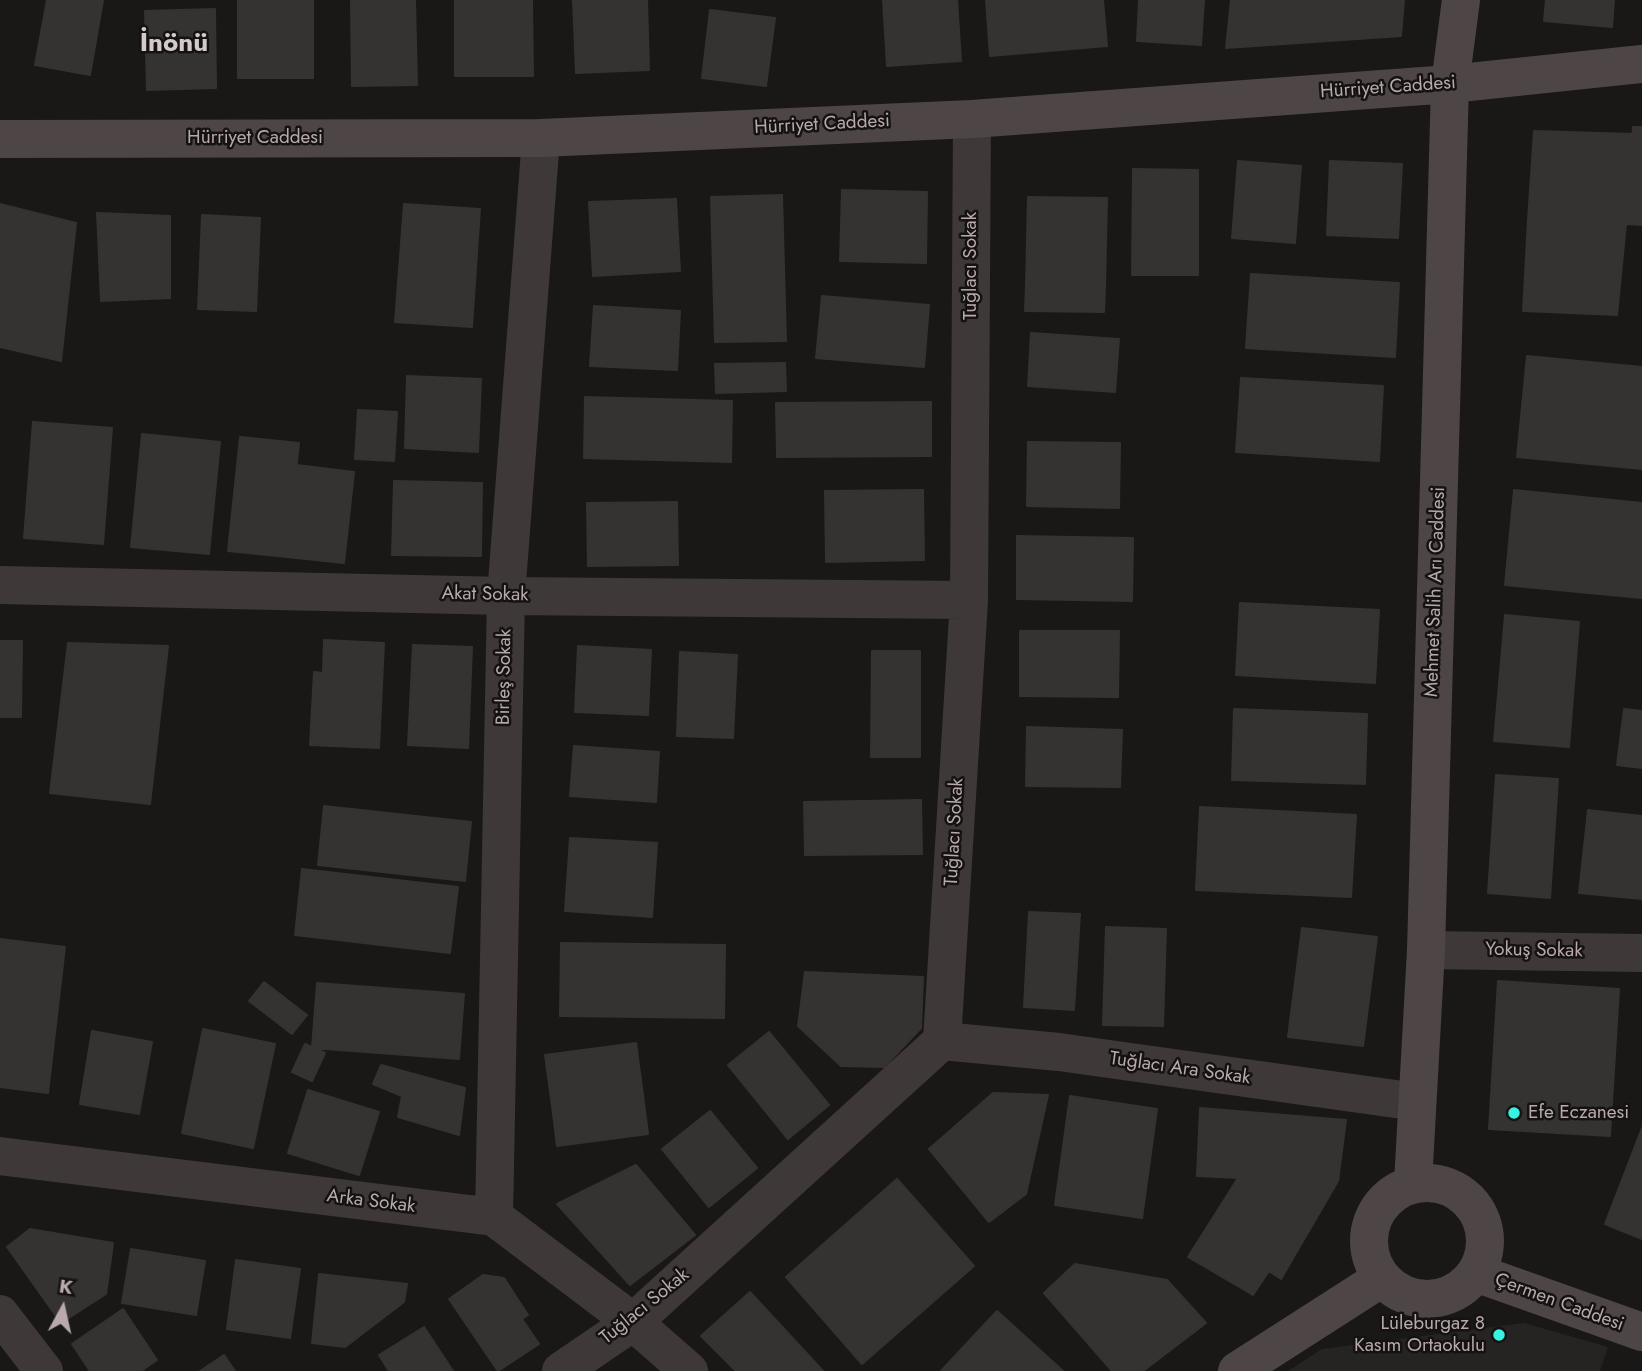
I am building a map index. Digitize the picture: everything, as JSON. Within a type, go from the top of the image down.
[{"type":"street","name":"Mehmet Salih Arı Caddesi","points":[[1413,1184],[1426,950],[1450,84],[1461,0]]},
{"type":"street","name":"Hürriyet Caddesi","points":[[0,139],[541,138],[972,118],[1450,84],[1642,64]]},
{"type":"street","name":"Tuğlacı Sokak","points":[[561,1371],[633,1322],[942,1041],[969,600],[972,118]]},
{"type":"street","name":"Birleş Sokak","points":[[494,1217],[506,596],[541,138]]},
{"type":"street","name":"Akat Sokak","points":[[0,585],[506,596],[969,600]]},
{"type":"street","name":"Yokuş Sokak","points":[[1426,950],[1642,953]]},
{"type":"street","name":"Tuğlacı Ara Sokak","points":[[942,1041],[1059,1052],[1417,1102]]},
{"type":"street","name":"Arka Sokak","points":[[0,1156],[494,1217]]},
{"type":"street","points":[[1433,1183],[1452,1188],[1469,1200],[1480,1216],[1485,1235],[1484,1255],[1476,1273],[1464,1286],[1448,1295],[1430,1299],[1412,1297],[1395,1290],[1382,1278],[1371,1261],[1368,1242],[1371,1222],[1380,1205],[1395,1191],[1413,1184],[1433,1183]]},
{"type":"street","points":[[494,1217],[633,1322],[689,1371]]},
{"type":"street","name":"Çermen Caddesi","points":[[1476,1273],[1642,1332]]},
{"type":"street","points":[[1237,1371],[1382,1278]]},
{"type":"street","points":[[0,1314],[44,1371]]},
{"type":"shaded area","name":"Lüleburgaz 8 Kasım Ortaokulu","points":[[1524,1323],[1608,1347],[1600,1371],[1288,1371],[1322,1349]]},
{"type":"building","points":[[47,0],[103,0],[90,75],[35,65]]},
{"type":"building","points":[[238,0],[313,0],[313,78],[238,78]]},
{"type":"building","points":[[351,0],[415,0],[417,85],[352,86]]},
{"type":"building","points":[[455,0],[532,0],[533,76],[455,76]]},
{"type":"building","points":[[573,0],[647,0],[649,70],[576,73]]},
{"type":"building","points":[[883,0],[957,0],[961,61],[887,66]]},
{"type":"building","points":[[986,0],[1103,0],[1107,46],[990,56]]},
{"type":"building","points":[[1139,0],[1204,0],[1201,45],[1137,41]]},
{"type":"building","points":[[1231,0],[1404,0],[1401,36],[1226,48]]},
{"type":"building","points":[[1546,0],[1614,0],[1612,27],[1544,21]]},
{"type":"building","points":[[215,9],[216,88],[147,90],[145,11]]},
{"type":"building","points":[[710,10],[775,18],[766,86],[702,78]]},
{"type":"building","points":[[1633,127],[1642,127],[1642,225],[1626,224]]},
{"type":"building","points":[[1534,131],[1632,134],[1626,224],[1528,220]]},
{"type":"building","points":[[1238,161],[1301,166],[1295,243],[1232,238]]},
{"type":"building","points":[[1330,161],[1402,164],[1398,238],[1327,235]]},
{"type":"building","points":[[1133,169],[1198,170],[1198,275],[1132,275]]},
{"type":"building","points":[[842,190],[927,192],[926,263],[840,261]]},
{"type":"building","points":[[782,195],[786,341],[715,342],[711,197]]},
{"type":"building","points":[[1028,197],[1107,198],[1105,287],[1026,285]]},
{"type":"building","points":[[676,199],[680,271],[593,276],[589,202]]},
{"type":"building","points":[[0,204],[76,223],[61,361],[0,347]]},
{"type":"building","points":[[404,204],[480,209],[472,327],[395,322]]},
{"type":"building","points":[[97,213],[170,216],[170,298],[101,301]]},
{"type":"building","points":[[202,215],[260,218],[256,311],[198,309]]},
{"type":"building","points":[[1528,220],[1626,224],[1617,315],[1523,311]]},
{"type":"building","points":[[1251,274],[1399,283],[1395,357],[1246,348]]},
{"type":"building","points":[[1026,285],[1105,287],[1104,312],[1025,311]]},
{"type":"building","points":[[822,296],[929,305],[924,367],[816,358]]},
{"type":"building","points":[[594,306],[680,311],[677,370],[590,366]]},
{"type":"building","points":[[1031,333],[1119,339],[1115,392],[1028,386]]},
{"type":"building","points":[[1527,356],[1642,367],[1642,469],[1517,457]]},
{"type":"building","points":[[785,363],[786,391],[716,393],[715,364]]},
{"type":"building","points":[[407,376],[481,379],[478,452],[405,448]]},
{"type":"building","points":[[1241,378],[1383,386],[1379,461],[1236,452]]},
{"type":"building","points":[[585,397],[732,401],[731,462],[584,458]]},
{"type":"building","points":[[931,402],[931,456],[777,457],[776,403]]},
{"type":"building","points":[[358,410],[397,412],[394,461],[355,459]]},
{"type":"building","points":[[33,422],[112,428],[103,544],[24,538]]},
{"type":"building","points":[[142,434],[220,442],[209,554],[131,547]]},
{"type":"building","points":[[240,437],[299,443],[287,557],[228,551]]},
{"type":"building","points":[[1028,442],[1120,443],[1119,508],[1027,506]]},
{"type":"building","points":[[297,465],[354,472],[344,563],[287,557]]},
{"type":"building","points":[[394,481],[482,483],[481,556],[392,555]]},
{"type":"building","points":[[923,490],[924,560],[826,562],[825,491]]},
{"type":"building","points":[[1514,490],[1642,503],[1642,598],[1505,585]]},
{"type":"building","points":[[677,502],[678,565],[588,566],[587,503]]},
{"type":"building","points":[[1017,536],[1133,538],[1132,601],[1017,599]]},
{"type":"building","points":[[1240,603],[1379,610],[1375,683],[1236,675]]},
{"type":"building","points":[[1505,615],[1579,622],[1569,747],[1494,741]]},
{"type":"building","points":[[1020,631],[1119,631],[1118,697],[1020,696]]},
{"type":"building","points":[[324,640],[384,643],[379,748],[310,745],[314,672],[323,673]]},
{"type":"building","points":[[0,641],[22,641],[21,717],[0,717]]},
{"type":"building","points":[[68,643],[168,646],[150,804],[50,793]]},
{"type":"building","points":[[413,645],[472,647],[468,748],[408,745]]},
{"type":"building","points":[[578,646],[651,650],[648,715],[575,712]]},
{"type":"building","points":[[872,651],[920,651],[920,757],[871,757]]},
{"type":"building","points":[[680,652],[737,655],[733,738],[677,736]]},
{"type":"building","points":[[1234,709],[1367,714],[1365,784],[1232,780]]},
{"type":"building","points":[[1624,709],[1642,711],[1642,768],[1617,765]]},
{"type":"building","points":[[1027,727],[1122,730],[1120,787],[1026,786]]},
{"type":"building","points":[[574,746],[659,752],[656,802],[570,796]]},
{"type":"building","points":[[1496,775],[1558,779],[1550,898],[1488,893]]},
{"type":"building","points":[[921,800],[922,854],[805,855],[804,802]]},
{"type":"building","points":[[324,806],[471,822],[465,881],[318,865]]},
{"type":"building","points":[[1200,807],[1356,815],[1351,897],[1196,890]]},
{"type":"building","points":[[1588,810],[1642,816],[1642,899],[1579,893]]},
{"type":"building","points":[[570,838],[657,843],[652,917],[565,911]]},
{"type":"building","points":[[302,869],[458,887],[450,953],[295,935]]},
{"type":"building","points":[[1029,912],[1080,914],[1074,1010],[1024,1007]]},
{"type":"building","points":[[1106,927],[1166,929],[1163,1026],[1103,1025]]},
{"type":"building","points":[[1302,928],[1377,937],[1363,1046],[1288,1037]]},
{"type":"building","points":[[0,939],[65,947],[48,1093],[0,1087]]},
{"type":"building","points":[[561,943],[725,945],[724,1018],[560,1016]]},
{"type":"building","points":[[805,972],[923,977],[921,1028],[884,1067],[841,1066],[798,1026]]},
{"type":"building","points":[[1498,981],[1619,989],[1610,1136],[1489,1129]]},
{"type":"building","points":[[264,982],[307,1015],[292,1034],[249,1001]]},
{"type":"building","points":[[317,983],[464,994],[459,1059],[312,1048]]},
{"type":"building","points":[[203,1029],[275,1044],[253,1148],[182,1133]]},
{"type":"building","points":[[92,1031],[152,1042],[139,1114],[80,1104]]},
{"type":"building","points":[[769,1032],[829,1105],[788,1139],[728,1065]]},
{"type":"building","points":[[636,1043],[643,1095],[552,1106],[545,1055]]},
{"type":"building","points":[[305,1044],[325,1053],[312,1081],[292,1072]]},
{"type":"building","points":[[381,1065],[465,1088],[459,1135],[398,1117],[402,1096],[373,1084]]},
{"type":"building","points":[[308,1090],[379,1112],[359,1175],[288,1153]]},
{"type":"building","points":[[993,1093],[1048,1095],[1026,1194],[989,1222],[929,1149]]},
{"type":"building","points":[[643,1095],[648,1134],[557,1146],[552,1106]]},
{"type":"building","points":[[1070,1096],[1157,1109],[1142,1218],[1055,1205]]},
{"type":"building","points":[[1200,1108],[1346,1120],[1338,1181],[1281,1279],[1269,1271],[1253,1295],[1188,1257],[1238,1178],[1197,1176]]},
{"type":"building","points":[[710,1111],[757,1168],[709,1207],[662,1149]]},
{"type":"building","points":[[1642,1128],[1642,1239],[1605,1224]]},
{"type":"building","points":[[636,1165],[695,1235],[630,1285],[557,1204]]},
{"type":"building","points":[[897,1179],[974,1266],[862,1364],[786,1277]]},
{"type":"building","points":[[30,1229],[113,1243],[106,1294],[61,1323],[7,1247]]},
{"type":"building","points":[[131,1249],[205,1261],[196,1315],[122,1303]]},
{"type":"building","points":[[236,1260],[300,1269],[290,1338],[227,1329]]},
{"type":"building","points":[[1075,1264],[1167,1280],[1206,1323],[1143,1371],[1112,1371],[1044,1293]]},
{"type":"building","points":[[319,1274],[407,1284],[404,1302],[345,1347],[312,1343]]},
{"type":"building","points":[[483,1275],[504,1278],[528,1315],[522,1319],[539,1344],[498,1371],[449,1299]]},
{"type":"building","points":[[750,1292],[823,1371],[736,1371],[701,1336]]},
{"type":"building","points":[[123,1309],[157,1360],[141,1371],[90,1371],[72,1344]]},
{"type":"building","points":[[997,1311],[1063,1371],[941,1371]]},
{"type":"building","points":[[424,1327],[453,1371],[389,1371],[379,1355]]},
{"type":"building","points":[[224,1355],[235,1371],[200,1371]]},
{"type":"place","name":"Efe Eczanesi","points":[[1514,1113]]},
{"type":"place","name":"Lüleburgaz 8 Kasım Ortaokulu","points":[[1499,1335]]},
{"type":"district","name":"İnönü","points":[[174,45]]}]
